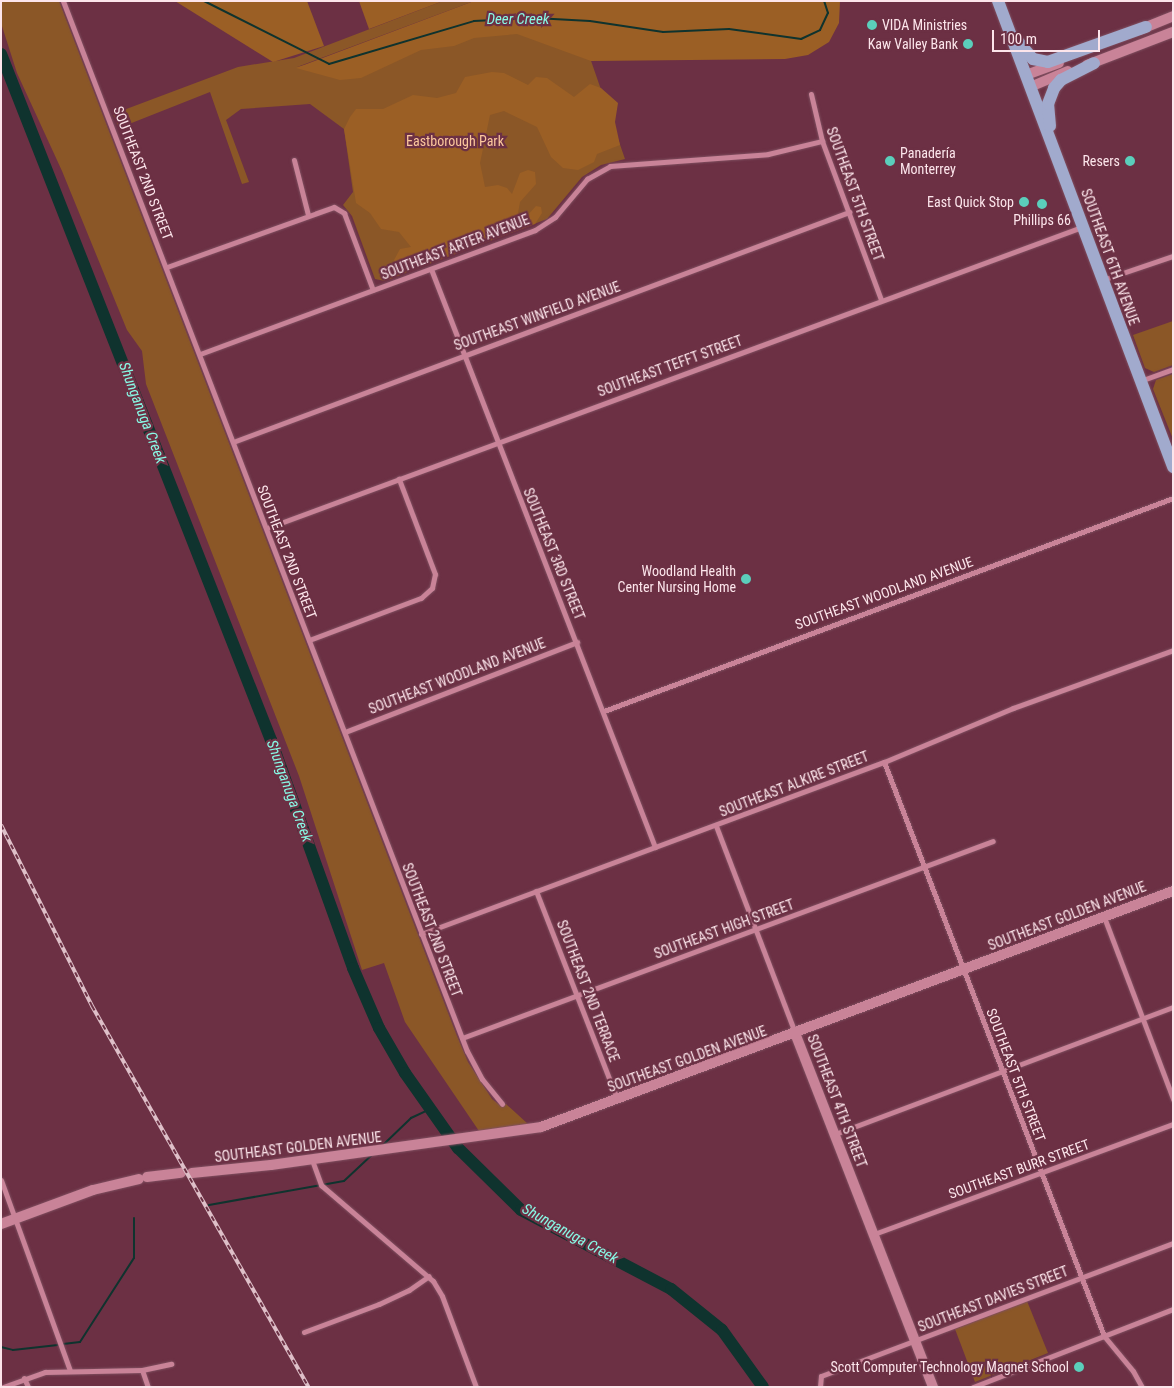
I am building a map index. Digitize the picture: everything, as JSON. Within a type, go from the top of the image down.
[{"type":"main road","name":"SOUTHEAST 6TH AVENUE","points":[[998,1],[1173,467]]},
{"type":"main road","points":[[1009,32],[1030,56],[1044,62],[1146,27]]},
{"type":"main road","points":[[1052,143],[1048,104],[1052,90],[1061,80],[1094,63]]},
{"type":"street","name":"SOUTHEAST 2ND STREET","points":[[63,1],[167,267],[462,1038],[482,1080],[502,1104]]},
{"type":"street","points":[[1028,81],[1173,16]]},
{"type":"street","points":[[1028,81],[1094,63],[1173,32]]},
{"type":"street","name":"SOUTHEAST 5TH STREET","points":[[811,94],[822,141],[881,300]]},
{"type":"street","name":"SOUTHEAST ARTER AVENUE","points":[[200,354],[431,269],[546,224],[564,208],[582,183],[610,166],[768,154],[822,141]]},
{"type":"street","points":[[294,160],[308,215]]},
{"type":"street","points":[[167,267],[308,215],[337,207],[344,212],[373,290]]},
{"type":"street","name":"SOUTHEAST WINFIELD AVENUE","points":[[234,442],[849,212]]},
{"type":"street","name":"SOUTHEAST TEFFT STREET","points":[[267,528],[1082,227]]},
{"type":"street","points":[[1102,280],[1173,256]]},
{"type":"street","name":"SOUTHEAST 3RD STREET","points":[[431,269],[496,442],[577,642],[655,847]]},
{"type":"street","points":[[1140,382],[1173,369]]},
{"type":"street","points":[[309,640],[421,598],[432,588],[435,574],[399,479]]},
{"type":"street","name":"SOUTHEAST WOODLAND AVENUE","points":[[604,711],[1173,498]]},
{"type":"street","name":"SOUTHEAST WOODLAND AVENUE","points":[[345,732],[577,642]]},
{"type":"street","name":"SOUTHEAST ALKIRE STREET","points":[[421,934],[716,826],[884,762],[1013,708],[1173,650]]},
{"type":"street","name":"SOUTHEAST 5TH STREET","points":[[884,762],[1104,1336],[1115,1353],[1133,1371],[1142,1387]]},
{"type":"street","name":"SOUTHEAST 4TH STREET","points":[[716,826],[932,1387]]},
{"type":"street","name":"SOUTHEAST HIGH STREET","points":[[462,1038],[993,840]]},
{"type":"street","name":"SOUTHEAST 2ND TERRACE","points":[[536,891],[617,1099]]},
{"type":"street","name":"SOUTHEAST GOLDEN AVENUE","points":[[192,1173],[312,1160],[541,1127],[1173,891]]},
{"type":"street","points":[[1104,917],[1173,1099]]},
{"type":"street","points":[[834,1134],[1173,1007]]},
{"type":"street","name":"SOUTHEAST BURR STREET","points":[[874,1234],[1173,1124]]},
{"type":"street","points":[[312,1160],[321,1184],[429,1276],[442,1296],[476,1387]]},
{"type":"street","points":[[1,1224],[101,1188],[143,1178],[181,1173]]},
{"type":"street","points":[[1,1180],[70,1371]]},
{"type":"street","name":"SOUTHEAST DAVIES STREET","points":[[820,1387],[821,1376],[1081,1276],[1173,1243]]},
{"type":"street","points":[[304,1332],[409,1290],[429,1276]]},
{"type":"street","points":[[973,1387],[1173,1309]]},
{"type":"street","points":[[3,1387],[24,1378],[70,1371],[142,1370],[171,1364]]},
{"type":"street","points":[[142,1370],[148,1387]]},
{"type":"street","points":[[24,1378],[28,1387]]},
{"type":"green space","points":[[1,1],[59,1],[457,1036],[468,1062],[492,1099],[502,1107],[506,1104],[528,1124],[479,1131],[405,1022],[384,963],[362,970],[299,776],[146,384],[142,351],[127,330],[62,171],[17,73],[1,23]]},
{"type":"green space","points":[[175,1],[307,1],[324,46],[273,62]]},
{"type":"green space","points":[[359,1],[443,1],[369,29]]},
{"type":"green space","name":"Eastborough Park","points":[[443,1],[474,1],[297,67],[472,25],[579,26],[625,159],[601,165],[582,177],[547,219],[385,281],[375,279],[352,216],[343,205],[353,192],[344,129],[310,104],[241,109],[226,120],[249,182],[242,184],[210,92],[119,128],[113,114],[238,67],[294,58]]},
{"type":"green space","points":[[474,1],[840,1],[839,23],[829,42],[808,55],[785,59],[591,61],[517,34],[474,38],[454,46],[421,50],[361,78],[340,80],[296,68]]},
{"type":"green space","points":[[492,72],[504,73],[528,85],[536,77],[547,78],[574,97],[590,84],[601,88],[618,103],[615,122],[620,145],[597,154],[594,162],[578,170],[563,168],[551,157],[537,127],[504,111],[490,115],[480,163],[485,187],[498,185],[507,188],[512,194],[520,173],[528,170],[535,172],[536,184],[520,202],[518,213],[525,218],[536,206],[541,207],[542,213],[535,224],[412,270],[398,267],[394,260],[400,249],[411,247],[399,232],[381,229],[370,213],[356,203],[344,129],[356,109],[383,109],[413,95],[437,98],[456,93],[465,77]]},
{"type":"green space","points":[[1173,321],[1173,365],[1154,372],[1145,368],[1133,335]]},
{"type":"green space","points":[[1173,374],[1173,439],[1153,389],[1156,380]]},
{"type":"green space","points":[[1027,1301],[1048,1353],[975,1382],[955,1329]]},
{"type":"waterway","name":"Deer Creek","points":[[204,1],[329,64],[474,21],[535,18],[590,21],[663,32],[729,29],[801,39],[820,30],[828,13],[824,1]]},
{"type":"waterway","name":"Shunganuga Creek","points":[[1,54],[271,740],[353,968],[379,1028],[405,1073],[458,1148],[521,1210],[671,1289],[722,1330],[763,1387]]},
{"type":"waterway","points":[[383,1145],[411,1118],[430,1109]]},
{"type":"waterway","points":[[209,1205],[344,1181],[372,1155]]},
{"type":"waterway","points":[[63,1344],[80,1342],[134,1258],[134,1218]]},
{"type":"waterway","points":[[1,1347],[13,1350],[58,1345]]},
{"type":"railway","points":[[1,825],[92,1006],[308,1387]]},
{"type":"place","name":"VIDA Ministries","points":[[872,25]]},
{"type":"place","name":"Kaw Valley Bank","points":[[968,44]]},
{"type":"place","name":"Panadería Monterrey","points":[[890,161]]},
{"type":"place","name":"Resers","points":[[1130,161]]},
{"type":"place","name":"East Quick Stop","points":[[1024,202]]},
{"type":"place","name":"Phillips 66","points":[[1042,204]]},
{"type":"place","name":"Woodland Health Center Nursing Home","points":[[746,579]]},
{"type":"place","name":"Scott Computer Technology Magnet School","points":[[1079,1367]]}]
